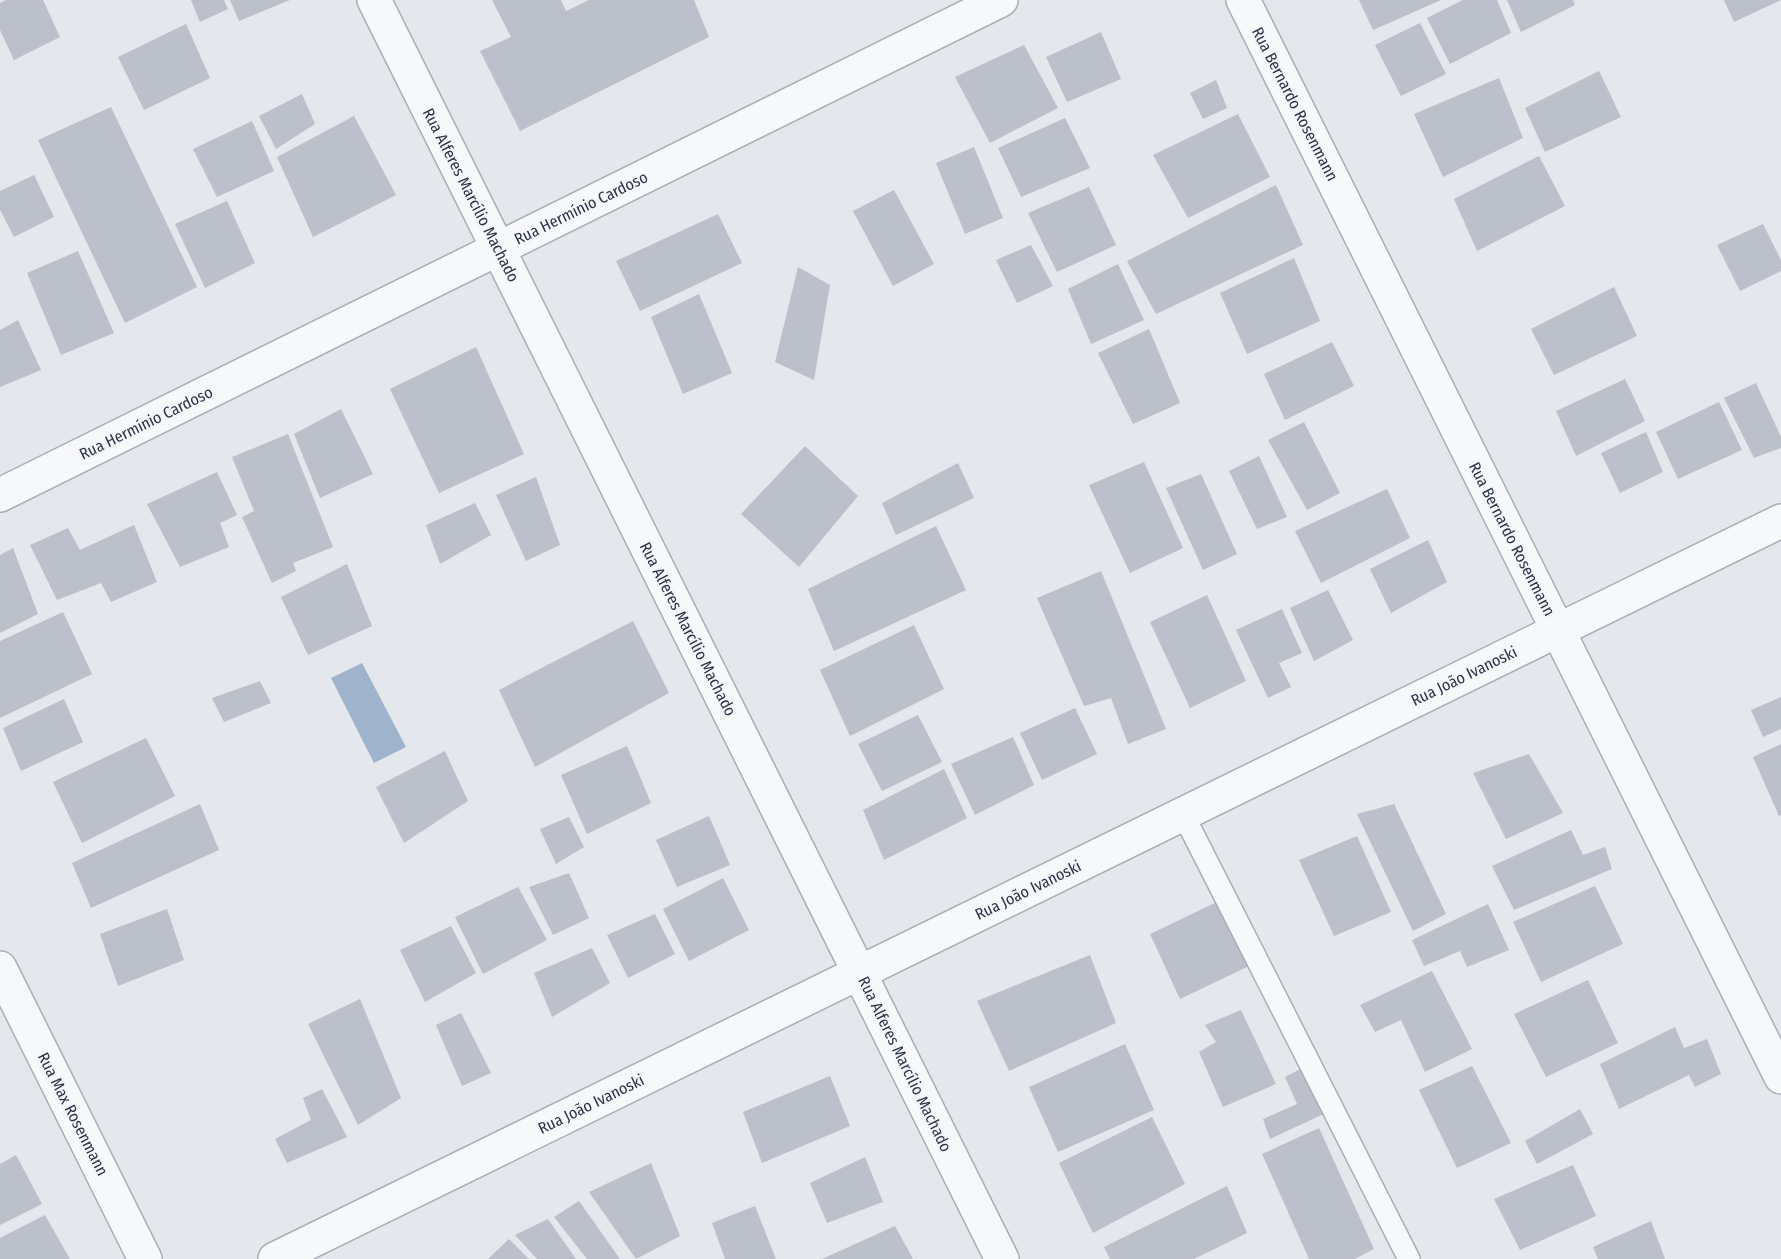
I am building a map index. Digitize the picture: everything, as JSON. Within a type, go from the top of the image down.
[{"type":"street","name":"Rua Alferes Marcílio Machado","points":[[374,0],[1002,1259]]},
{"type":"street","name":"Rua Hermínio Cardoso","points":[[0,495],[1002,0]]},
{"type":"street","name":"Rua Bernardo Rosenmann","points":[[1243,0],[1781,1077]]},
{"type":"street","name":"Rua João Ivanoski","points":[[275,1259],[1781,521]]},
{"type":"street","name":"Rua Max Rosenmann","points":[[0,968],[145,1259]]},
{"type":"lane","points":[[1183,814],[1409,1259]]},
{"type":"water","points":[[362,663],[406,747],[374,763],[331,678]]},
{"type":"building","points":[[6,0],[43,0],[60,37],[14,60],[0,30],[0,3]]},
{"type":"building","points":[[191,0],[224,0],[228,9],[200,22]]},
{"type":"building","points":[[230,0],[290,0],[239,21]]},
{"type":"building","points":[[492,0],[561,0],[566,11],[589,0],[694,0],[709,37],[520,131],[480,51],[511,37]]},
{"type":"building","points":[[1359,0],[1441,0],[1373,30]]},
{"type":"building","points":[[1463,0],[1497,0],[1511,33],[1450,64],[1427,18]]},
{"type":"building","points":[[1507,0],[1573,0],[1575,5],[1521,32]]},
{"type":"building","points":[[1724,0],[1781,0],[1734,22]]},
{"type":"building","points":[[1420,23],[1446,74],[1401,96],[1375,45]]},
{"type":"building","points":[[186,24],[210,78],[144,110],[118,57]]},
{"type":"building","points":[[1101,32],[1121,79],[1067,102],[1046,57]]},
{"type":"building","points":[[1024,45],[1058,108],[990,143],[955,77]]},
{"type":"building","points":[[1599,71],[1621,117],[1545,152],[1525,108]]},
{"type":"building","points":[[1499,78],[1523,138],[1443,177],[1414,114]]},
{"type":"building","points":[[1216,80],[1227,108],[1203,119],[1190,93]]},
{"type":"building","points":[[302,94],[315,124],[276,149],[259,116]]},
{"type":"building","points":[[111,107],[197,287],[125,323],[38,140]]},
{"type":"building","points":[[1238,114],[1270,177],[1188,218],[1153,155]]},
{"type":"building","points":[[354,116],[396,195],[313,237],[277,157]]},
{"type":"building","points":[[1065,118],[1090,168],[1021,197],[998,148]]},
{"type":"building","points":[[252,121],[274,171],[217,197],[193,149]]},
{"type":"building","points":[[974,147],[1003,218],[965,234],[936,163]]},
{"type":"building","points":[[1539,156],[1565,206],[1477,251],[1454,199]]},
{"type":"building","points":[[34,175],[54,217],[14,237],[0,210],[0,191]]},
{"type":"building","points":[[1276,185],[1303,245],[1156,314],[1127,261]]},
{"type":"building","points":[[1089,187],[1116,245],[1057,272],[1028,213]]},
{"type":"building","points":[[894,190],[934,264],[893,286],[853,211]]},
{"type":"building","points":[[227,201],[255,263],[205,288],[175,224]]},
{"type":"building","points":[[718,214],[742,263],[640,311],[616,261]]},
{"type":"building","points":[[1763,224],[1781,260],[1781,271],[1740,291],[1717,245]]},
{"type":"building","points":[[1031,245],[1053,286],[1017,303],[996,260]]},
{"type":"building","points":[[78,251],[114,333],[61,355],[27,273]]},
{"type":"building","points":[[1294,258],[1320,321],[1247,354],[1220,293]]},
{"type":"building","points":[[1118,264],[1144,320],[1091,344],[1068,289]]},
{"type":"building","points":[[798,267],[830,285],[814,380],[775,362]]},
{"type":"building","points":[[1614,287],[1637,336],[1554,375],[1531,329]]},
{"type":"building","points":[[699,294],[732,373],[683,394],[651,317]]},
{"type":"building","points":[[18,320],[41,370],[0,387],[0,330]]},
{"type":"building","points":[[1149,329],[1180,403],[1133,424],[1098,353]]},
{"type":"building","points":[[1332,342],[1354,386],[1285,420],[1264,374]]},
{"type":"building","points":[[476,347],[524,454],[439,493],[390,389]]},
{"type":"building","points":[[1625,379],[1645,421],[1576,456],[1556,411]]},
{"type":"building","points":[[1756,383],[1781,437],[1781,448],[1754,458],[1724,398]]},
{"type":"building","points":[[1719,402],[1742,450],[1678,479],[1656,432]]},
{"type":"building","points":[[341,409],[373,474],[320,498],[294,434]]},
{"type":"building","points":[[1304,422],[1340,493],[1307,510],[1268,440]]},
{"type":"building","points":[[1646,432],[1663,472],[1620,493],[1601,453]]},
{"type":"building","points":[[288,434],[333,547],[293,563],[296,571],[272,583],[242,517],[254,511],[232,457]]},
{"type":"building","points":[[805,446],[858,496],[799,567],[741,514]]},
{"type":"building","points":[[1259,456],[1287,517],[1257,529],[1229,471]]},
{"type":"building","points":[[1144,462],[1183,548],[1130,573],[1089,485]]},
{"type":"building","points":[[958,463],[974,498],[896,535],[882,503]]},
{"type":"building","points":[[217,472],[237,515],[220,523],[229,547],[180,567],[147,504]]},
{"type":"building","points":[[1201,474],[1237,554],[1203,570],[1166,488]]},
{"type":"building","points":[[536,477],[560,545],[526,561],[496,495]]},
{"type":"building","points":[[1387,489],[1410,538],[1321,583],[1295,531]]},
{"type":"building","points":[[475,503],[491,535],[440,564],[426,525]]},
{"type":"building","points":[[134,525],[157,582],[111,602],[101,583],[57,600],[30,545],[68,528],[80,550]]},
{"type":"building","points":[[936,526],[966,590],[834,651],[808,589]]},
{"type":"building","points":[[1428,540],[1447,582],[1391,613],[1370,569]]},
{"type":"building","points":[[13,548],[38,614],[0,633],[0,555]]},
{"type":"building","points":[[347,564],[372,626],[308,655],[281,597]]},
{"type":"building","points":[[1101,571],[1166,729],[1128,744],[1111,698],[1084,706],[1037,598]]},
{"type":"building","points":[[1328,590],[1353,640],[1314,661],[1290,608]]},
{"type":"building","points":[[1207,595],[1246,681],[1190,708],[1150,622]]},
{"type":"building","points":[[1282,609],[1302,653],[1279,663],[1291,687],[1268,698],[1236,630]]},
{"type":"building","points":[[63,612],[92,674],[0,718],[0,641]]},
{"type":"building","points":[[633,621],[669,693],[535,767],[499,690]]},
{"type":"building","points":[[914,625],[944,689],[850,736],[820,670]]},
{"type":"building","points":[[260,681],[271,703],[224,722],[212,698]]},
{"type":"building","points":[[1781,697],[1781,729],[1763,737],[1751,710]]},
{"type":"building","points":[[64,699],[83,742],[21,771],[3,728]]},
{"type":"building","points":[[1075,708],[1097,754],[1042,780],[1020,733]]},
{"type":"building","points":[[918,715],[942,762],[882,791],[858,744]]},
{"type":"building","points":[[1013,737],[1034,785],[975,815],[951,764]]},
{"type":"building","points":[[146,738],[175,796],[82,843],[53,782]]},
{"type":"building","points":[[1781,744],[1781,815],[1779,816],[1753,757]]},
{"type":"building","points":[[627,746],[651,803],[587,834],[561,775]]},
{"type":"building","points":[[445,751],[468,801],[404,843],[376,787]]},
{"type":"building","points":[[1529,754],[1563,813],[1506,839],[1473,773]]},
{"type":"building","points":[[944,769],[967,818],[884,860],[863,810]]},
{"type":"building","points":[[200,804],[219,850],[91,908],[72,863]]},
{"type":"building","points":[[1394,804],[1446,914],[1413,931],[1357,814]]},
{"type":"building","points":[[709,816],[730,865],[677,887],[656,840]]},
{"type":"building","points":[[569,817],[584,847],[556,864],[540,829]]},
{"type":"building","points":[[1571,830],[1583,855],[1605,847],[1612,869],[1514,910],[1492,866]]},
{"type":"building","points":[[1357,836],[1391,912],[1334,936],[1299,860]]},
{"type":"building","points":[[569,873],[589,918],[553,935],[529,887]]},
{"type":"building","points":[[723,878],[749,930],[689,961],[663,909]]},
{"type":"building","points":[[1595,886],[1623,944],[1541,982],[1513,922]]},
{"type":"building","points":[[518,887],[547,940],[483,974],[455,917]]},
{"type":"building","points":[[1219,901],[1249,966],[1180,999],[1150,934]]},
{"type":"building","points":[[1488,904],[1509,950],[1467,967],[1460,951],[1424,966],[1412,940]]},
{"type":"building","points":[[167,909],[184,960],[118,986],[100,934]]},
{"type":"building","points":[[655,914],[675,954],[628,978],[607,935]]},
{"type":"building","points":[[451,926],[476,973],[425,1002],[400,950]]},
{"type":"building","points":[[592,948],[610,983],[552,1017],[534,973]]},
{"type":"building","points":[[1090,955],[1116,1023],[1009,1071],[977,1001]]},
{"type":"building","points":[[1432,971],[1472,1049],[1425,1072],[1401,1020],[1375,1032],[1360,1005]]},
{"type":"building","points":[[1588,980],[1618,1043],[1546,1077],[1514,1014]]},
{"type":"building","points":[[360,999],[401,1098],[358,1125],[308,1024]]},
{"type":"building","points":[[1241,1010],[1276,1084],[1223,1107],[1199,1052],[1216,1042],[1205,1025]]},
{"type":"building","points":[[461,1013],[491,1073],[462,1086],[436,1025]]},
{"type":"building","points":[[1675,1027],[1684,1048],[1707,1039],[1721,1074],[1695,1087],[1689,1075],[1619,1109],[1600,1064]]},
{"type":"building","points":[[1125,1044],[1154,1110],[1058,1152],[1029,1087]]},
{"type":"building","points":[[1306,1066],[1330,1111],[1270,1139],[1263,1119],[1297,1104],[1285,1077]]},
{"type":"building","points":[[1472,1066],[1511,1143],[1457,1168],[1419,1090]]},
{"type":"building","points":[[830,1076],[850,1126],[762,1163],[743,1112]]},
{"type":"building","points":[[322,1089],[347,1137],[287,1163],[275,1139],[311,1120],[303,1098]]},
{"type":"building","points":[[1580,1109],[1593,1134],[1537,1164],[1525,1141]]},
{"type":"building","points":[[1152,1117],[1185,1184],[1093,1233],[1059,1163]]},
{"type":"building","points":[[1319,1128],[1374,1249],[1355,1259],[1309,1259],[1262,1154]]},
{"type":"building","points":[[16,1155],[42,1204],[0,1225],[0,1164]]},
{"type":"building","points":[[865,1157],[883,1202],[827,1223],[810,1183]]},
{"type":"building","points":[[651,1163],[680,1236],[636,1259],[589,1192]]},
{"type":"building","points":[[1573,1165],[1596,1216],[1520,1250],[1494,1199]]},
{"type":"building","points":[[1227,1186],[1247,1233],[1194,1259],[1110,1259],[1104,1247]]},
{"type":"building","points":[[579,1201],[620,1259],[587,1259],[554,1217]]},
{"type":"building","points":[[755,1206],[776,1259],[725,1259],[712,1223]]},
{"type":"building","points":[[45,1215],[70,1259],[0,1259],[0,1238]]},
{"type":"building","points":[[548,1219],[576,1259],[537,1259],[515,1235]]},
{"type":"building","points":[[1651,1221],[1665,1259],[1598,1259],[1593,1247]]},
{"type":"building","points":[[895,1226],[913,1259],[822,1259]]},
{"type":"building","points":[[509,1239],[529,1259],[488,1259]]}]
